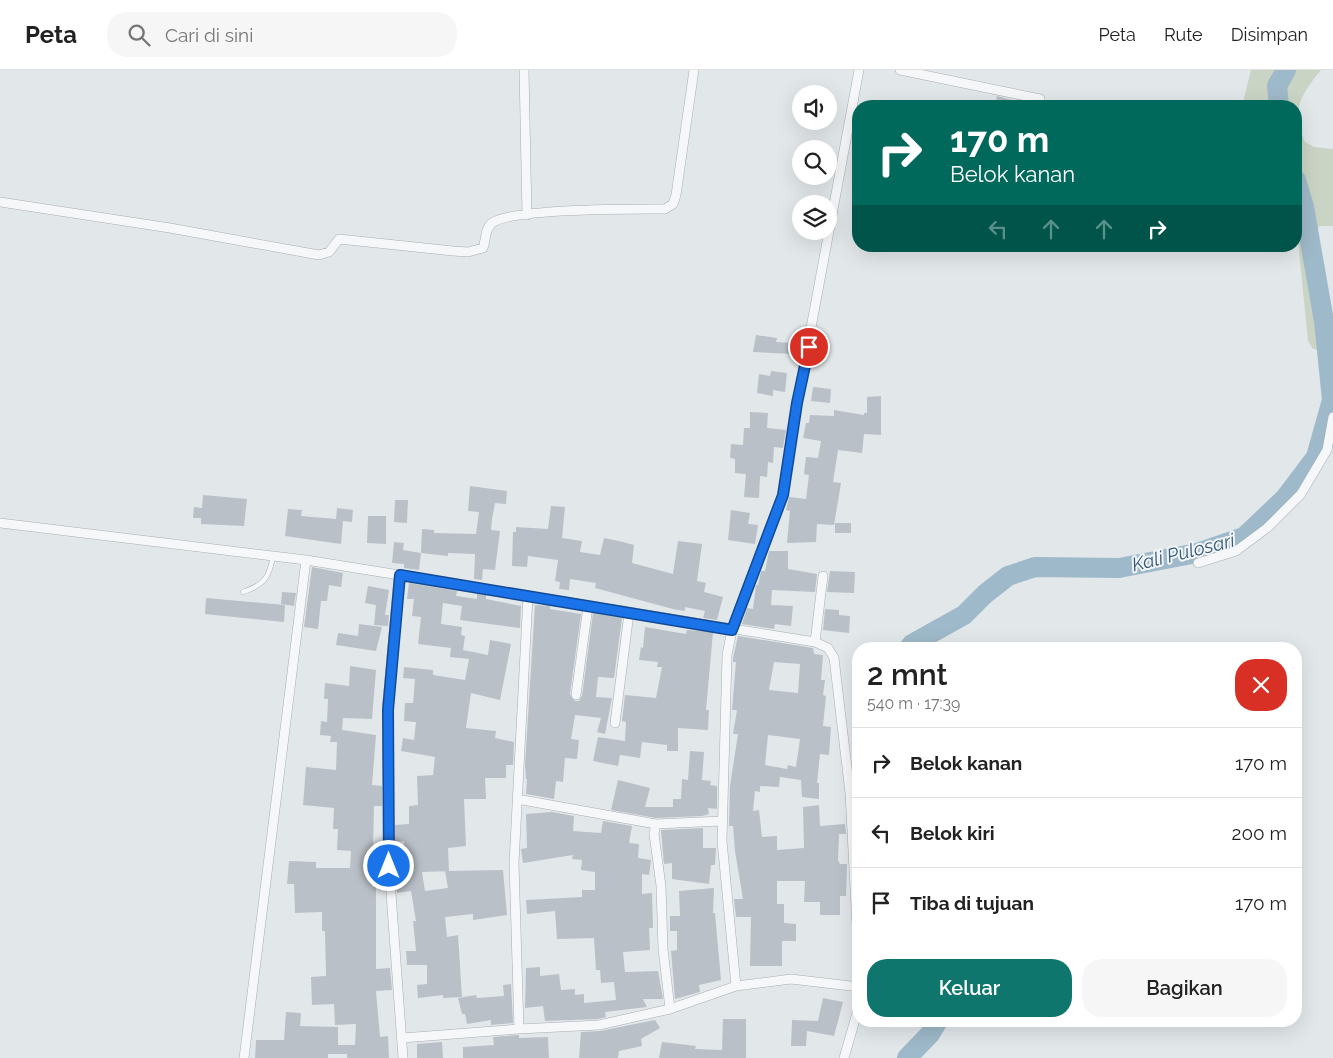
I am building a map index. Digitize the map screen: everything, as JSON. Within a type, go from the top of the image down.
[{"type":"street","points":[[524,70],[527,215]]},
{"type":"street","points":[[0,202],[170,228],[320,255],[329,252],[339,239],[454,251],[478,250],[483,248],[487,232],[492,223],[499,219],[527,215],[608,210],[665,209],[673,204],[676,195],[694,70]]},
{"type":"street","points":[[854,100],[860,70]]},
{"type":"street","points":[[900,70],[1040,99]]},
{"type":"street","points":[[736,986],[722,841],[727,655],[732,630],[784,488],[797,403],[852,112]]},
{"type":"street","points":[[1198,563],[1236,551],[1267,528],[1301,494],[1327,450],[1333,417]]},
{"type":"street","points":[[0,524],[273,555],[815,642],[828,648],[834,658],[850,793],[852,831]]},
{"type":"street","points":[[244,1058],[306,560]]},
{"type":"street","points":[[400,575],[388,719],[389,866],[403,1058]]},
{"type":"street","points":[[815,642],[823,576]]},
{"type":"street","points":[[519,1029],[514,863],[528,596]]},
{"type":"street","points":[[576,695],[588,606]]},
{"type":"street","points":[[615,723],[629,613]]},
{"type":"street","points":[[517,798],[656,824],[722,821]]},
{"type":"street","points":[[656,824],[654,834],[664,919],[663,949],[670,1009]]},
{"type":"street","points":[[402,1038],[599,1025],[670,1009],[736,986],[791,979],[852,985]]},
{"type":"street","points":[[844,1058],[853,1027]]},
{"type":"lane","points":[[243,592],[257,587],[265,581],[270,574],[273,555]]},
{"type":"green space","points":[[1251,70],[1321,70],[1301,100],[1244,100]]},
{"type":"green space","points":[[1302,133],[1305,142],[1314,147],[1333,149],[1333,226],[1320,226],[1309,235],[1327,346],[1320,350],[1313,349],[1308,341],[1299,252],[1302,252]]},
{"type":"building","points":[[997,96],[1012,100],[996,100]]},
{"type":"building","points":[[756,335],[777,338],[776,342],[793,343],[792,354],[753,352]]},
{"type":"building","points":[[771,371],[787,373],[785,392],[773,390],[773,396],[757,393],[759,374],[770,376]]},
{"type":"building","points":[[813,387],[831,389],[830,403],[811,401]]},
{"type":"building","points":[[881,396],[881,435],[864,434],[862,453],[838,450],[833,482],[841,483],[834,525],[817,524],[816,542],[787,543],[790,511],[786,510],[789,497],[806,499],[809,475],[804,474],[806,457],[818,458],[821,441],[803,438],[810,415],[834,416],[834,410],[864,415],[864,413],[867,413],[867,397]]},
{"type":"building","points":[[750,412],[768,413],[767,428],[786,430],[783,448],[774,447],[773,463],[768,462],[767,477],[760,476],[759,498],[744,497],[746,474],[735,473],[735,459],[730,458],[731,444],[743,445],[744,428],[750,428]]},
{"type":"building","points":[[470,486],[507,491],[506,504],[495,503],[492,519],[491,530],[500,531],[495,570],[483,569],[482,580],[474,579],[475,554],[448,553],[448,556],[421,553],[422,529],[434,530],[434,533],[476,534],[479,512],[468,511]]},
{"type":"building","points":[[203,495],[247,499],[244,526],[201,524],[201,518],[193,518],[194,507],[202,508]]},
{"type":"building","points":[[395,500],[408,500],[407,523],[394,522]]},
{"type":"building","points":[[551,506],[565,507],[562,538],[582,541],[580,552],[600,555],[604,538],[619,541],[634,545],[632,563],[673,574],[678,541],[702,544],[697,581],[706,583],[704,592],[723,597],[717,620],[703,618],[705,611],[685,607],[685,611],[673,609],[595,588],[596,583],[570,579],[569,590],[559,589],[560,582],[555,581],[558,560],[528,556],[527,567],[512,566],[513,532],[516,532],[516,527],[548,529]]},
{"type":"building","points":[[337,508],[353,510],[352,522],[343,521],[341,544],[285,536],[288,509],[302,510],[301,516],[336,519]]},
{"type":"building","points":[[731,510],[750,513],[748,524],[758,525],[755,544],[728,540]]},
{"type":"building","points":[[368,516],[386,516],[386,544],[367,543]]},
{"type":"building","points":[[835,523],[851,523],[851,533],[835,533]]},
{"type":"building","points":[[394,542],[404,543],[403,550],[421,553],[419,570],[404,568],[404,564],[392,563]]},
{"type":"building","points":[[769,551],[788,551],[788,569],[817,574],[815,592],[772,590],[771,605],[793,606],[791,626],[775,624],[774,629],[742,624],[747,608],[753,609],[756,585],[758,585],[761,571],[765,571]]},
{"type":"building","points":[[312,567],[343,573],[341,587],[329,585],[327,601],[321,601],[318,629],[304,627]]},
{"type":"building","points":[[830,571],[855,572],[854,593],[827,592]]},
{"type":"building","points":[[409,583],[457,591],[456,596],[477,599],[477,594],[486,595],[486,599],[521,606],[520,628],[460,620],[462,606],[443,603],[441,624],[462,627],[461,635],[465,636],[463,650],[488,655],[490,640],[511,644],[500,700],[471,693],[466,728],[496,731],[495,738],[514,742],[513,765],[506,765],[506,778],[485,778],[486,799],[464,799],[466,846],[448,848],[449,871],[503,870],[507,915],[473,920],[473,914],[445,917],[447,937],[458,935],[462,997],[443,998],[443,995],[418,998],[417,985],[427,984],[427,965],[407,965],[406,951],[416,951],[413,921],[416,921],[411,891],[397,893],[396,878],[407,877],[404,841],[395,842],[395,825],[409,824],[409,806],[418,805],[417,776],[433,775],[435,757],[401,751],[403,738],[414,740],[416,722],[404,721],[405,703],[413,703],[415,679],[403,678],[404,667],[433,670],[433,675],[465,680],[469,659],[450,657],[451,648],[418,644],[421,617],[412,616],[414,599],[407,599]],"holes":[[[445,871],[448,888],[425,891],[422,872]]]},
{"type":"building","points":[[368,586],[389,590],[385,615],[389,615],[388,626],[374,625],[376,605],[365,603]]},
{"type":"building","points":[[282,592],[296,593],[294,606],[281,604]]},
{"type":"building","points":[[206,598],[285,605],[284,622],[205,614]]},
{"type":"building","points":[[535,605],[550,606],[550,609],[581,614],[570,694],[575,701],[579,701],[582,696],[593,613],[622,618],[614,678],[598,677],[596,697],[612,698],[605,734],[597,732],[601,718],[575,715],[571,739],[579,740],[577,759],[565,758],[563,782],[556,781],[554,799],[526,794],[527,779],[525,765]]},
{"type":"building","points":[[825,609],[839,610],[839,615],[850,616],[849,633],[823,630]]},
{"type":"building","points":[[359,624],[382,627],[376,651],[336,645],[338,633],[358,636]]},
{"type":"building","points":[[645,627],[686,634],[687,630],[713,632],[706,710],[709,710],[708,730],[678,728],[678,751],[667,751],[667,745],[642,742],[640,758],[620,755],[618,766],[593,761],[598,737],[625,741],[626,722],[622,721],[625,695],[656,698],[662,667],[657,667],[658,662],[639,660],[641,647],[643,648]]},
{"type":"building","points":[[738,636],[813,648],[814,654],[823,655],[821,680],[825,680],[823,695],[826,696],[823,726],[831,727],[829,755],[820,754],[817,783],[819,783],[819,799],[802,797],[801,780],[780,777],[779,787],[760,786],[760,792],[755,791],[753,811],[759,810],[762,837],[777,836],[777,850],[804,848],[803,807],[819,805],[820,826],[845,824],[846,834],[839,834],[838,860],[840,864],[847,864],[846,896],[840,896],[840,915],[820,915],[820,902],[804,902],[805,881],[777,881],[777,904],[784,904],[784,923],[796,924],[796,941],[782,941],[782,966],[750,966],[751,917],[736,917],[734,899],[743,899],[733,826],[729,826],[730,786],[738,734],[733,734],[737,710],[732,710],[736,662],[733,662]],"holes":[[[774,662],[800,664],[798,693],[769,690]],[[768,735],[800,739],[796,767],[788,765],[787,769],[765,765]]]},
{"type":"building","points":[[350,666],[376,670],[372,719],[343,718],[342,730],[376,735],[372,785],[382,786],[382,806],[374,806],[372,887],[376,887],[376,969],[390,968],[392,990],[376,991],[380,1037],[388,1036],[389,1058],[347,1058],[347,1054],[328,1054],[328,1058],[255,1058],[256,1040],[284,1040],[286,1012],[301,1013],[300,1026],[338,1027],[338,1045],[355,1045],[356,1024],[335,1025],[334,1004],[312,1005],[311,977],[326,976],[325,931],[322,931],[322,912],[295,913],[294,884],[287,884],[289,861],[316,862],[316,868],[350,868],[351,851],[337,850],[338,829],[333,829],[334,808],[303,805],[306,767],[336,770],[337,742],[330,742],[331,736],[320,735],[321,721],[327,722],[328,699],[324,699],[325,683],[349,686]]},
{"type":"building","points":[[690,751],[704,752],[702,780],[711,781],[710,785],[717,786],[717,809],[708,808],[709,814],[702,816],[656,818],[611,810],[618,780],[650,788],[645,807],[673,807],[673,799],[681,799],[682,779],[688,780]]},
{"type":"building","points":[[552,812],[574,816],[573,831],[601,833],[603,821],[632,826],[629,843],[639,844],[638,858],[651,860],[649,875],[642,874],[642,894],[652,893],[653,928],[649,928],[650,950],[623,952],[625,972],[658,971],[663,999],[643,999],[647,1007],[605,1012],[606,1017],[598,1019],[545,1021],[543,1006],[525,1008],[526,968],[540,967],[540,976],[559,974],[561,990],[575,989],[575,995],[584,994],[584,1003],[616,1000],[614,982],[601,983],[600,970],[596,970],[594,938],[557,939],[555,911],[527,914],[526,900],[582,897],[582,890],[595,890],[595,872],[581,870],[582,860],[572,859],[573,855],[523,863],[521,849],[527,848],[526,814]]},
{"type":"building","points":[[703,828],[703,848],[716,848],[715,865],[711,865],[709,884],[672,879],[672,863],[664,864],[661,830]]},
{"type":"building","points":[[714,888],[713,913],[715,913],[721,980],[699,985],[700,992],[675,999],[671,951],[677,950],[677,931],[670,931],[670,916],[680,916],[679,891]]},
{"type":"building","points":[[511,984],[513,1023],[491,1025],[491,1020],[467,1024],[458,998],[476,995],[477,998],[504,996],[503,985]]},
{"type":"building","points":[[823,998],[843,1002],[834,1036],[807,1031],[806,1046],[791,1046],[792,1020],[818,1021]]},
{"type":"building","points":[[723,1019],[746,1019],[746,1058],[659,1058],[662,1042],[696,1046],[695,1049],[722,1050]]},
{"type":"building","points":[[655,1020],[660,1028],[641,1039],[642,1046],[619,1051],[618,1058],[579,1058],[581,1032],[600,1031]]},
{"type":"building","points":[[519,1035],[519,1038],[548,1037],[549,1058],[463,1058],[463,1047],[494,1045],[493,1037]]},
{"type":"building","points":[[442,1042],[443,1058],[417,1058],[417,1044]]},
{"type":"waterway","name":"Kali Pulosari","points":[[1278,100],[1277,86],[1286,70]]},
{"type":"waterway","name":"Kali Pulosari","points":[[916,642],[964,615],[985,594],[1008,576],[1035,567],[1119,568],[1197,553],[1244,537],[1285,498],[1316,457],[1332,400],[1324,321],[1302,200]]},
{"type":"waterway","name":"Kali Pulosari","points":[[907,1058],[934,1027]]},
{"type":"route","points":[[389,866],[388,710],[400,575],[732,630],[750,578],[783,495],[797,403],[809,347]]}]
